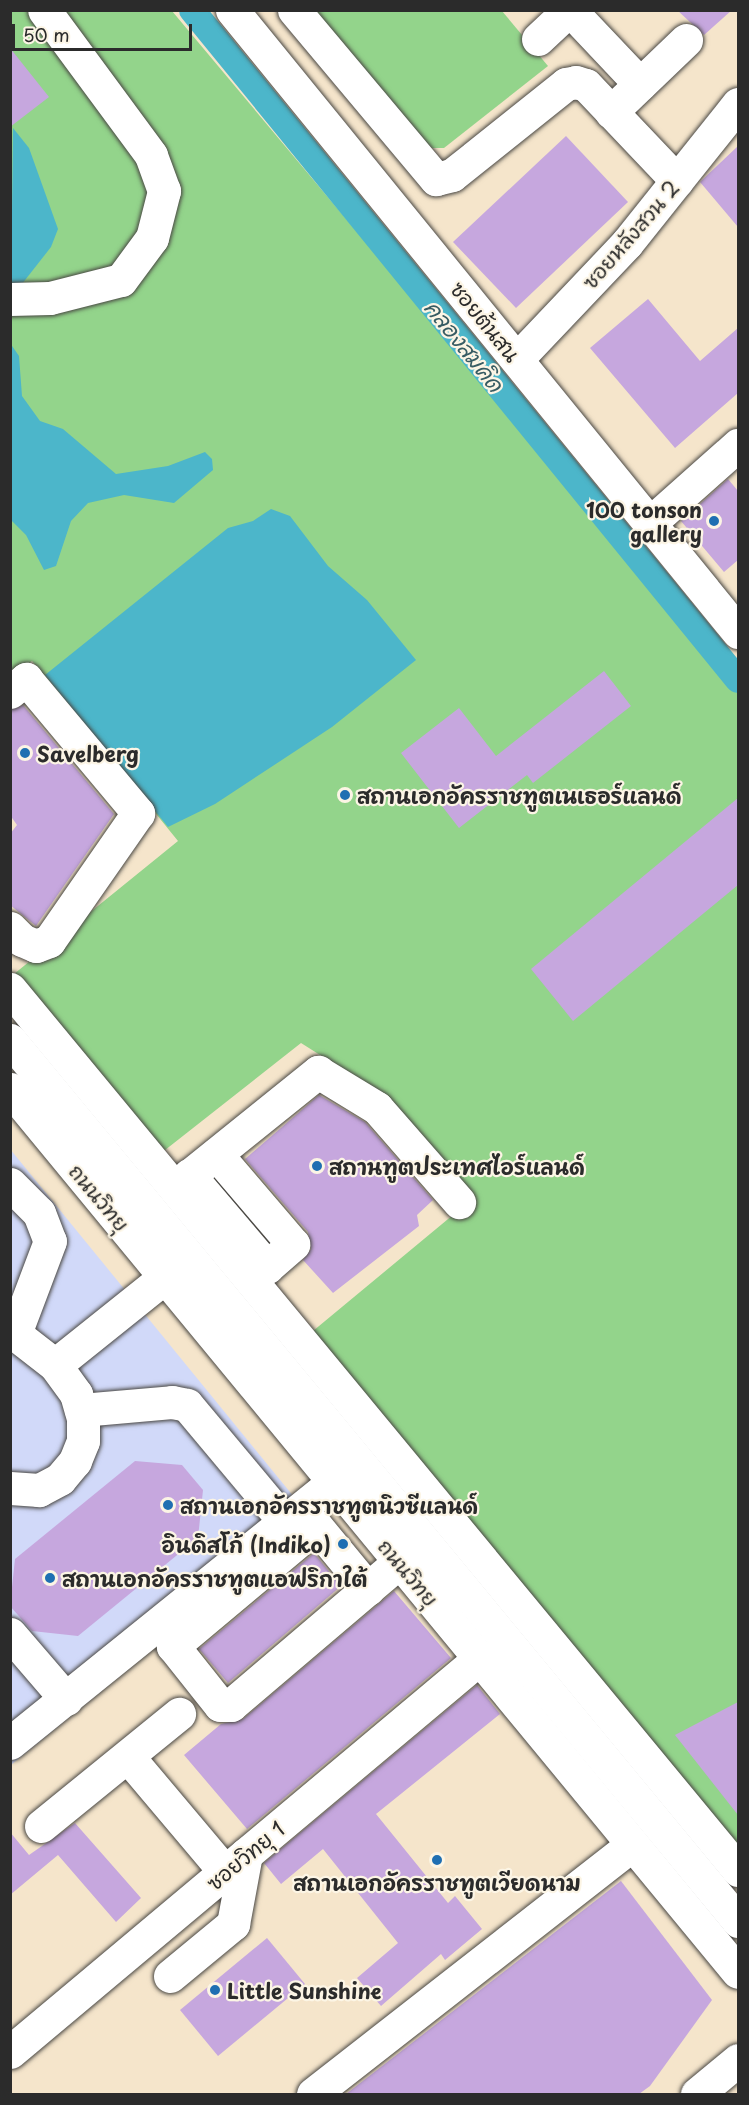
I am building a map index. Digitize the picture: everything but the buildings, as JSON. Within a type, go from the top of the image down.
[{"type":"main road","points":[[16,299],[50,298],[121,280],[152,238],[164,191],[151,155],[44,10]]},
{"type":"main road","name":"ซอยต้นสน","points":[[232,10],[738,632]]},
{"type":"main road","points":[[294,10],[436,179],[452,176],[566,84],[586,85],[677,181]]},
{"type":"main road","points":[[538,39],[569,10],[640,84]]},
{"type":"main road","points":[[611,112],[686,40]]},
{"type":"main road","name":"ซอยหลังสวน 2","points":[[517,359],[627,243],[738,104]]},
{"type":"main road","points":[[650,523],[738,445]]},
{"type":"main road","points":[[10,692],[26,679],[138,813],[49,941],[36,946],[14,939]]},
{"type":"main road","points":[[10,989],[182,1181],[267,1267],[293,1244],[216,1154]]},
{"type":"main road","name":"ถนนวิทยุ","points":[[14,1051],[50,1112],[165,1277],[738,1972]]},
{"type":"main road","points":[[182,1181],[318,1072],[377,1108],[459,1202]]},
{"type":"main road","name":"ถนนวิทยุ","points":[[10,1089],[50,1112],[738,1921]]},
{"type":"main road","points":[[182,1181],[738,1870]]},
{"type":"main road","points":[[10,1184],[39,1213],[50,1241],[13,1331],[56,1365],[76,1394],[81,1410],[83,1441],[75,1461],[60,1479],[39,1490],[10,1488]]},
{"type":"main road","points":[[56,1365],[165,1277]]},
{"type":"main road","points":[[81,1410],[172,1402],[187,1405],[285,1521]]},
{"type":"main road","points":[[10,1743],[334,1482]]},
{"type":"main road","points":[[368,1589],[316,1526],[174,1646],[225,1708],[368,1589],[400,1561]]},
{"type":"main road","points":[[10,1634],[66,1699]]},
{"type":"main road","name":"ซอยวิทยุ 1","points":[[10,2052],[480,1658]]},
{"type":"main road","points":[[41,1826],[129,1758],[179,1714]]},
{"type":"main road","points":[[129,1758],[236,1863],[234,1924],[171,1976]]},
{"type":"main road","points":[[313,2094],[632,1845]]},
{"type":"main road","points":[[697,2094],[738,2060]]},
{"type":"shaded area","points":[[10,1149],[312,1519],[11,1765],[10,1765]]},
{"type":"green space","points":[[11,11],[172,11],[738,687],[738,1846],[313,1331],[471,1200],[385,1096],[301,1043],[160,1154],[14,974],[178,841],[32,661],[11,677]]},
{"type":"green space","points":[[308,11],[502,11],[548,66],[444,148],[428,148]]},
{"type":"water","points":[[13,128],[29,148],[58,229],[51,247],[11,298]]},
{"type":"water","points":[[10,343],[19,356],[22,396],[40,421],[63,429],[116,474],[168,466],[205,452],[212,459],[213,470],[174,503],[124,495],[88,503],[71,521],[56,566],[44,570],[26,535],[11,520]]},
{"type":"water","points":[[271,509],[290,516],[328,566],[367,600],[416,660],[332,727],[215,804],[168,827],[45,675],[228,528],[253,521]]},
{"type":"waterway","name":"คลองสมคิด","points":[[192,10],[738,680]]},
{"type":"place","name":"100 tonson gallery","points":[[714,521]]},
{"type":"place","name":"Savelberg","points":[[25,753]]},
{"type":"place","name":"สถานเอกอัครราชทูตเนเธอร์แลนด์","points":[[345,795]]},
{"type":"place","name":"สถานทูตประเทศไอร์แลนด์","points":[[317,1166]]},
{"type":"place","name":"สถานเอกอัครราชทูตนิวซีแลนด์","points":[[168,1505]]},
{"type":"place","name":"อินดิสโก้ (Indiko)","points":[[343,1544]]},
{"type":"place","name":"สถานเอกอัครราชทูตแอฟริกาใต้","points":[[50,1578]]},
{"type":"place","name":"สถานเอกอัครราชทูตเวียดนาม","points":[[437,1860]]},
{"type":"place","name":"Little Sunshine","points":[[215,1990]]}]
